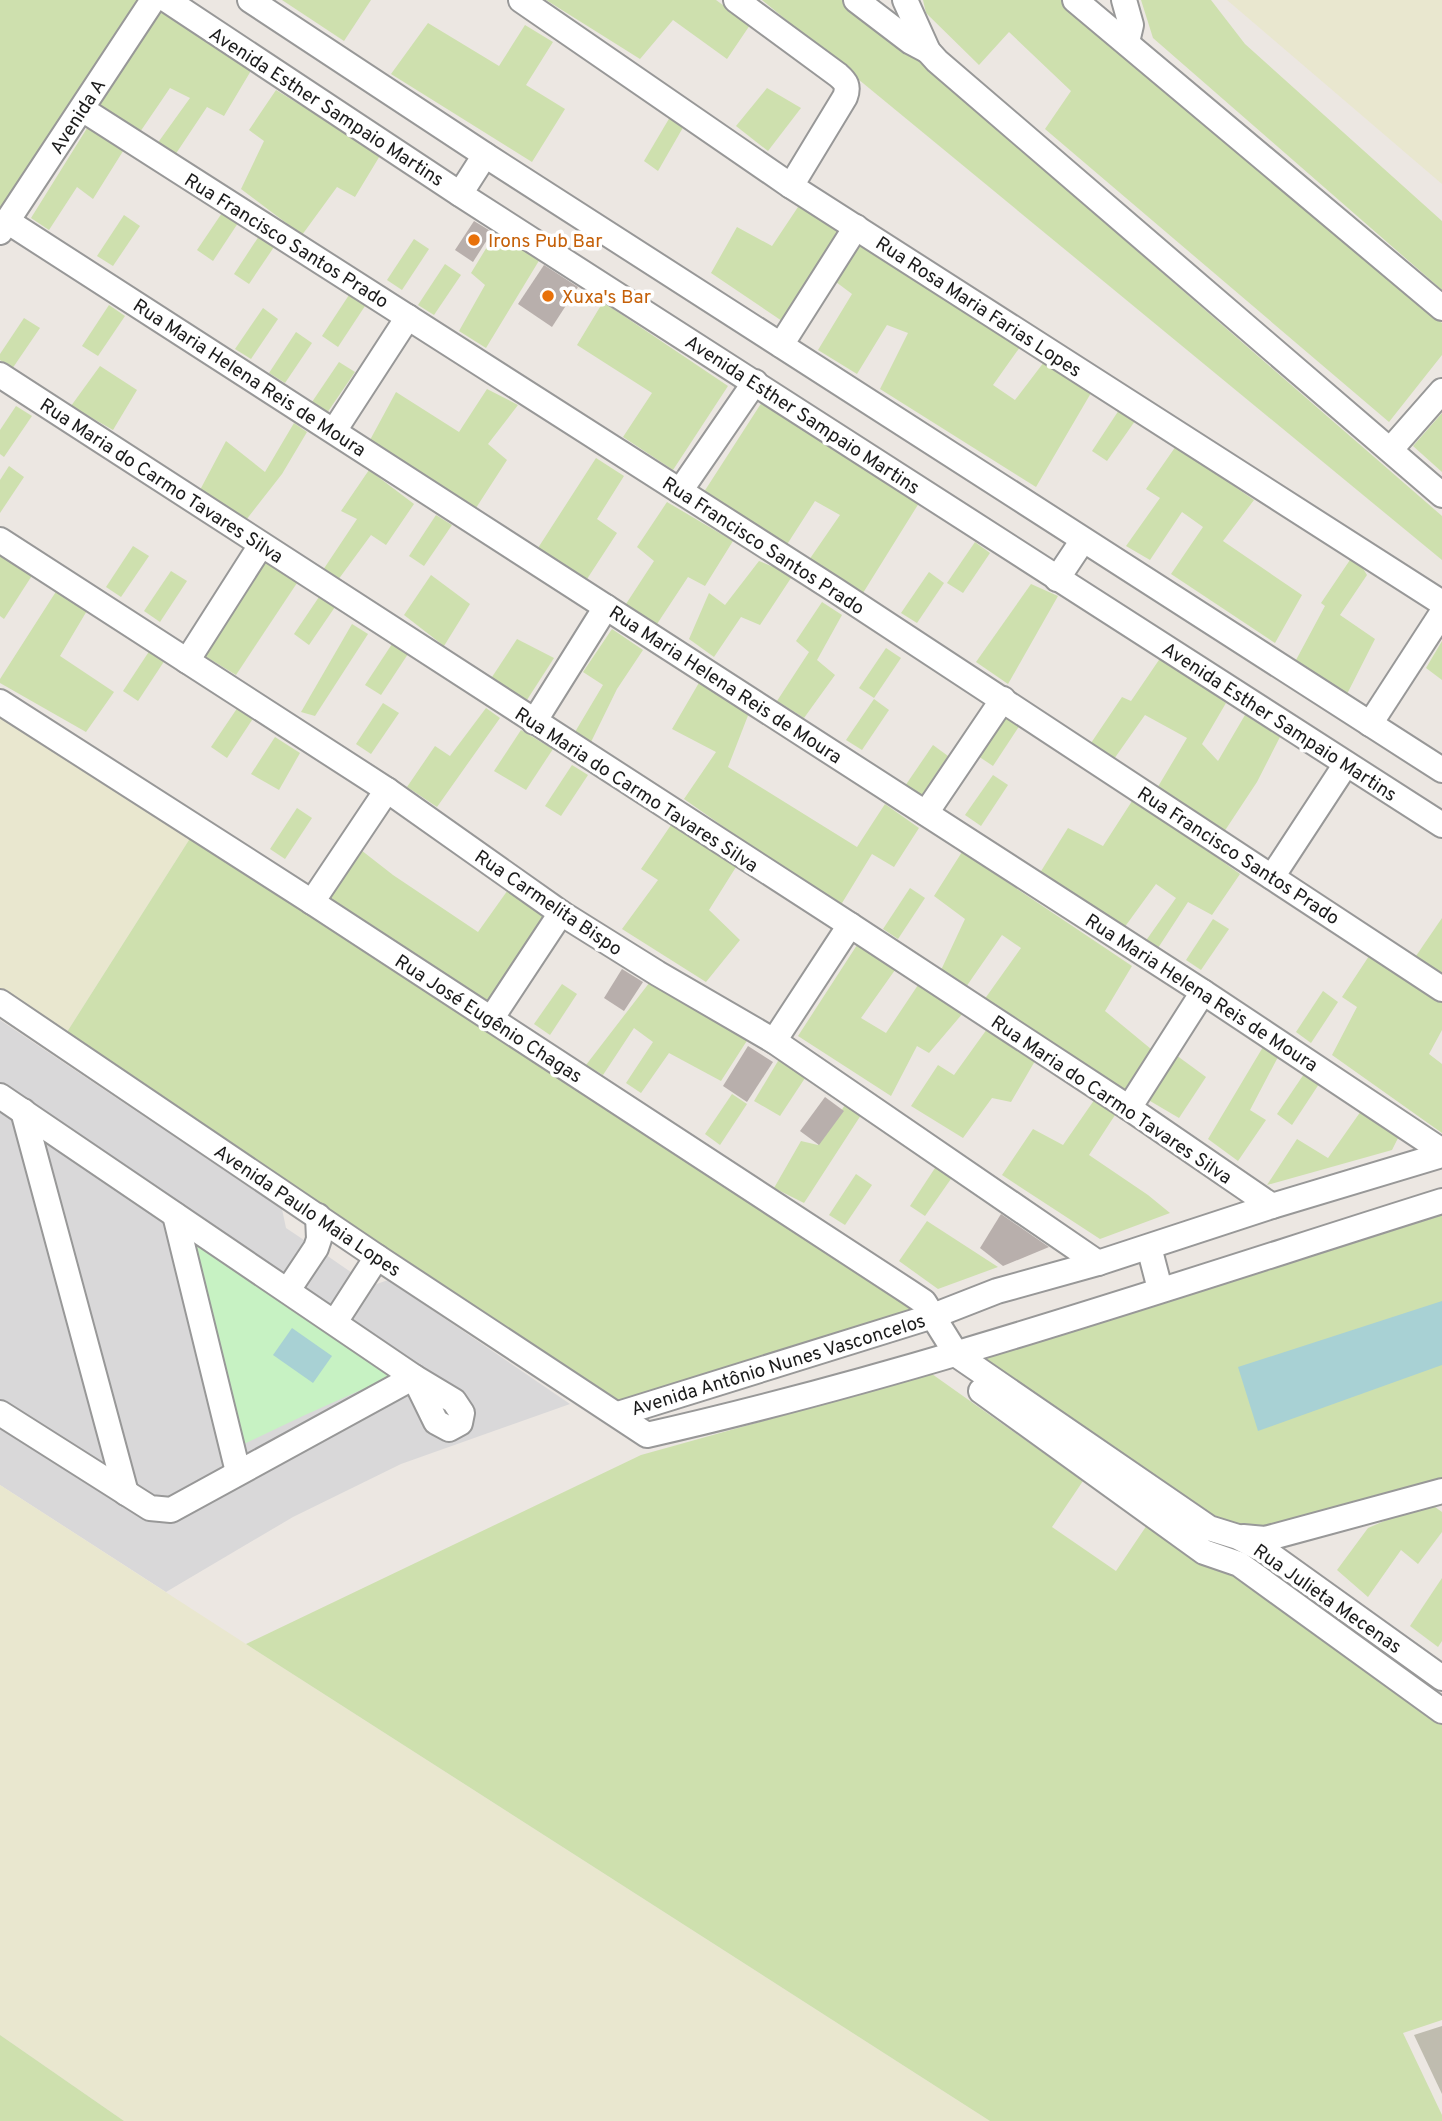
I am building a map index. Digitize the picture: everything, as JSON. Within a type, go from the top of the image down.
[{"type":"street","name":"Avenida A","points":[[4,227],[153,0]]},
{"type":"street","name":"Avenida Esther Sampaio Martins","points":[[167,0],[460,194],[1442,825]]},
{"type":"street","points":[[250,0],[485,156],[1442,770]]},
{"type":"street","name":"Rua Rosa Maria Farias Lopes","points":[[522,0],[792,186],[1442,603]]},
{"type":"street","points":[[736,0],[838,75],[848,89],[792,186]]},
{"type":"street","points":[[856,0],[911,43],[928,51]]},
{"type":"street","points":[[905,0],[928,51],[937,61],[1442,495]]},
{"type":"street","points":[[1075,0],[1442,308]]},
{"type":"street","points":[[1124,0],[1131,25],[1127,42]]},
{"type":"street","name":"Rua Francisco Santos Prado","points":[[82,109],[1003,699],[1442,989]]},
{"type":"street","points":[[460,194],[485,156]]},
{"type":"street","name":"Rua Maria Helena Reis de Moura","points":[[4,227],[334,431],[1203,992],[1442,1153]]},
{"type":"street","points":[[781,345],[856,227]]},
{"type":"street","points":[[334,431],[408,317]]},
{"type":"street","name":"Rua Maria do Carmo Tavares Silva","points":[[0,375],[850,925],[1129,1108],[1272,1206]]},
{"type":"street","points":[[680,491],[755,382]]},
{"type":"street","points":[[1391,449],[1442,391]]},
{"type":"street","name":"Rua Carmelita Bispo","points":[[0,540],[387,790],[561,913],[774,1041],[1098,1263]]},
{"type":"street","points":[[1058,579],[1083,540]]},
{"type":"street","points":[[187,661],[261,545]]},
{"type":"street","points":[[534,722],[606,607]]},
{"type":"street","points":[[1370,724],[1442,613]]},
{"type":"street","points":[[926,813],[1003,699]]},
{"type":"street","name":"Rua José Eugênio Chagas","points":[[0,702],[312,902],[924,1302],[933,1316],[948,1357]]},
{"type":"street","points":[[1272,877],[1346,764]]},
{"type":"street","points":[[312,902],[387,790]]},
{"type":"street","points":[[491,1019],[561,913]]},
{"type":"street","points":[[774,1041],[850,925]]},
{"type":"street","points":[[1129,1108],[1203,992]]},
{"type":"street","name":"Avenida Paulo Maia Lopes","points":[[0,1002],[294,1199],[318,1227],[377,1257],[618,1414]]},
{"type":"street","points":[[0,1096],[414,1377],[171,1510],[150,1508],[0,1413]]},
{"type":"street","points":[[23,1111],[126,1493]]},
{"type":"street","name":"Avenida Antônio Nunes Vasconcelos","points":[[618,1414],[933,1316],[997,1291],[1098,1263],[1442,1153]]},
{"type":"street","name":"Avenida Antônio Nunes Vasconcelos","points":[[618,1414],[647,1434],[736,1415],[948,1357],[1442,1201]]},
{"type":"street","points":[[175,1215],[238,1472]]},
{"type":"street","points":[[288,1290],[316,1248],[318,1227]]},
{"type":"street","points":[[1149,1247],[1160,1289]]},
{"type":"street","points":[[335,1322],[377,1257]]},
{"type":"street","points":[[948,1357],[1204,1552],[1239,1564],[1442,1711]]},
{"type":"street","name":"Rua Julieta Mecenas","points":[[948,1357],[1209,1528],[1238,1537],[1265,1551],[1442,1678]]},
{"type":"street","points":[[1238,1537],[1265,1539],[1439,1495]]},
{"type":"street","points":[[1299,1529],[1293,1544],[1292,1562],[1302,1577]]},
{"type":"shaded area","points":[[1227,0],[1442,0],[1442,184]]},
{"type":"shaded area","points":[[0,702],[196,829],[60,1043],[0,1000]]},
{"type":"shaded area","points":[[0,1020],[282,1209],[286,1228],[371,1286],[388,1280],[570,1404],[401,1464],[293,1517],[166,1592],[0,1485]]},
{"type":"shaded area","points":[[0,1485],[990,2121],[124,2121],[0,2035]]},
{"type":"shaded area","points":[[1442,2026],[1442,2094],[1414,2035]]},
{"type":"green space","points":[[0,0],[153,0],[0,224]]},
{"type":"green space","points":[[282,0],[371,0],[344,41]]},
{"type":"green space","points":[[546,0],[716,0],[750,25],[727,59],[673,20],[640,59]]},
{"type":"green space","points":[[762,0],[842,0],[914,57],[1442,516],[1442,560]]},
{"type":"green space","points":[[923,0],[1061,0],[1117,44],[1442,323],[1442,355],[1389,422],[1045,129],[1071,91],[1009,32],[979,65],[926,13]]},
{"type":"green space","points":[[1141,0],[1211,0],[1245,44],[1442,221],[1442,290],[1153,38]]},
{"type":"green space","points":[[161,12],[252,69],[224,116],[207,107],[175,155],[157,144],[190,98],[170,88],[140,132],[99,105]]},
{"type":"green space","points":[[428,23],[499,66],[525,25],[553,42],[526,85],[565,109],[532,162],[391,74]]},
{"type":"green space","points":[[767,88],[801,108],[768,151],[736,126]]},
{"type":"green space","points":[[276,90],[381,154],[355,197],[337,187],[302,235],[241,189],[264,141],[249,130]]},
{"type":"green space","points":[[673,112],[685,124],[658,171],[644,161]]},
{"type":"green space","points":[[89,125],[125,148],[93,199],[77,187],[49,230],[31,218]]},
{"type":"green space","points":[[800,204],[843,232],[782,321],[711,273],[737,227],[772,246]]},
{"type":"green space","points":[[224,210],[240,220],[213,261],[197,250]]},
{"type":"green space","points":[[124,215],[140,226],[113,266],[97,256]]},
{"type":"green space","points":[[498,229],[540,259],[486,348],[459,331],[485,285],[471,273]]},
{"type":"green space","points":[[261,233],[276,244],[249,284],[234,274]]},
{"type":"green space","points":[[414,239],[429,249],[402,290],[387,280]]},
{"type":"green space","points":[[857,241],[1020,347],[993,385],[1015,400],[1044,362],[1091,393],[1036,487],[880,389],[908,333],[887,325],[857,374],[818,350],[852,294],[832,279]]},
{"type":"green space","points":[[445,264],[461,275],[434,315],[418,305]]},
{"type":"green space","points":[[349,295],[365,306],[338,347],[322,336]]},
{"type":"green space","points":[[603,302],[728,386],[673,470],[623,437],[652,393],[577,345]]},
{"type":"green space","points":[[109,305],[125,316],[98,356],[82,346]]},
{"type":"green space","points":[[263,308],[278,319],[251,359],[235,349]]},
{"type":"green space","points":[[24,318],[40,328],[12,369],[0,360],[0,354]]},
{"type":"green space","points":[[296,332],[312,343],[285,383],[269,373]]},
{"type":"green space","points":[[339,362],[355,372],[327,413],[312,402]]},
{"type":"green space","points":[[100,366],[137,390],[113,430],[71,406]]},
{"type":"green space","points":[[487,389],[518,405],[488,444],[507,460],[476,508],[370,440],[396,392],[459,432]]},
{"type":"green space","points":[[762,402],[919,503],[863,593],[809,560],[840,515],[815,501],[786,546],[702,495]]},
{"type":"green space","points":[[16,406],[32,416],[4,457],[0,454],[0,430]]},
{"type":"green space","points":[[1119,410],[1135,421],[1107,461],[1092,451]]},
{"type":"green space","points":[[1442,413],[1442,472],[1413,446]]},
{"type":"green space","points":[[294,423],[307,432],[282,474],[246,520],[200,490],[226,441],[265,472]]},
{"type":"green space","points":[[1176,446],[1254,500],[1223,541],[1302,595],[1275,643],[1171,574],[1203,527],[1182,512],[1150,560],[1126,546],[1160,498],[1146,489]]},
{"type":"green space","points":[[596,458],[624,476],[597,519],[617,533],[587,579],[538,548]]},
{"type":"green space","points":[[9,466],[24,477],[0,513],[0,480]]},
{"type":"green space","points":[[369,470],[414,504],[386,545],[371,535],[338,580],[323,570],[357,519],[341,511]]},
{"type":"green space","points":[[667,502],[733,541],[705,586],[688,577],[657,624],[626,604],[654,561],[637,547]]},
{"type":"green space","points":[[436,515],[452,525],[424,566],[409,556]]},
{"type":"green space","points":[[975,542],[990,553],[963,593],[947,583]]},
{"type":"green space","points":[[133,546],[149,556],[121,597],[106,587]]},
{"type":"green space","points":[[0,553],[33,574],[4,619],[0,616]]},
{"type":"green space","points":[[1354,554],[1367,575],[1340,615],[1375,639],[1347,694],[1296,660],[1325,606],[1321,603]]},
{"type":"green space","points":[[266,561],[299,580],[236,675],[203,655]]},
{"type":"green space","points":[[759,561],[793,575],[760,625],[741,617],[714,657],[689,639],[709,593],[725,605]]},
{"type":"green space","points":[[171,571],[187,581],[160,622],[144,611]]},
{"type":"green space","points":[[929,572],[944,583],[917,623],[901,613]]},
{"type":"green space","points":[[431,575],[470,604],[444,646],[404,615]]},
{"type":"green space","points":[[1031,584],[1058,596],[1008,684],[976,662]]},
{"type":"green space","points":[[57,590],[88,609],[60,656],[114,692],[86,732],[0,683]]},
{"type":"green space","points":[[321,594],[337,604],[309,645],[294,634]]},
{"type":"green space","points":[[822,602],[842,615],[817,660],[835,675],[804,718],[777,701],[809,652],[796,641]]},
{"type":"green space","points":[[352,624],[368,634],[315,716],[301,712]]},
{"type":"green space","points":[[612,629],[643,650],[617,689],[591,742],[575,732],[603,685],[583,672]]},
{"type":"green space","points":[[517,639],[554,658],[525,703],[490,680]]},
{"type":"green space","points":[[1442,641],[1442,680],[1426,668]]},
{"type":"green space","points":[[392,644],[408,654],[381,695],[365,685]]},
{"type":"green space","points":[[886,648],[901,658],[874,698],[859,688]]},
{"type":"green space","points":[[150,650],[165,660],[138,701],[123,691]]},
{"type":"green space","points":[[1161,657],[1226,703],[1202,744],[1218,761],[1245,715],[1280,737],[1257,782],[1224,832],[1156,790],[1187,738],[1145,715],[1114,759],[1091,743],[1122,697],[1131,701]]},
{"type":"green space","points":[[700,681],[749,713],[728,767],[857,847],[885,804],[919,828],[894,867],[872,854],[839,908],[684,799],[716,752],[672,729]]},
{"type":"green space","points":[[874,699],[889,710],[862,750],[846,740]]},
{"type":"green space","points":[[383,703],[399,713],[371,754],[356,744]]},
{"type":"green space","points":[[238,707],[254,717],[227,758],[211,747]]},
{"type":"green space","points":[[486,708],[500,718],[437,807],[407,787],[435,746],[450,756]]},
{"type":"green space","points":[[1005,715],[1020,725],[993,766],[978,756]]},
{"type":"green space","points":[[521,730],[553,749],[526,790],[494,771]]},
{"type":"green space","points":[[275,737],[300,753],[279,790],[251,774]]},
{"type":"green space","points":[[933,745],[948,756],[921,796],[905,786]]},
{"type":"green space","points":[[572,765],[588,775],[561,816],[545,806]]},
{"type":"green space","points":[[993,775],[1008,785],[981,826],[965,815]]},
{"type":"green space","points":[[1134,798],[1240,874],[1212,915],[1188,902],[1158,948],[1145,942],[1176,898],[1156,884],[1124,928],[1038,876],[1068,828],[1103,846]]},
{"type":"green space","points":[[297,808],[312,818],[285,859],[270,849]]},
{"type":"green space","points":[[671,825],[736,867],[709,910],[740,940],[706,982],[622,929],[658,880],[641,869]]},
{"type":"green space","points":[[196,829],[325,898],[361,850],[393,875],[478,932],[510,887],[561,913],[492,1019],[933,1316],[618,1414],[60,1043]]},
{"type":"green space","points":[[962,852],[1132,966],[1105,1011],[1151,1049],[1123,1092],[984,1000],[1021,948],[1002,935],[966,987],[941,970],[965,919],[934,896]]},
{"type":"green space","points":[[910,888],[925,898],[898,939],[883,929]]},
{"type":"green space","points":[[1442,918],[1442,974],[1416,956]]},
{"type":"green space","points":[[1213,919],[1229,929],[1201,970],[1186,960]]},
{"type":"green space","points":[[857,945],[895,970],[861,1018],[886,1033],[918,985],[963,1013],[929,1053],[917,1046],[891,1096],[798,1036]]},
{"type":"green space","points":[[1369,956],[1442,1002],[1442,1030],[1429,1054],[1442,1064],[1442,1133],[1332,1055],[1357,1007],[1342,997]]},
{"type":"green space","points":[[653,978],[750,1036],[721,1081],[669,1053],[641,1093],[626,1083],[653,1042],[634,1028],[603,1075],[586,1065]]},
{"type":"green space","points":[[562,984],[577,994],[550,1035],[534,1024]]},
{"type":"green space","points":[[1323,991],[1338,1002],[1311,1043],[1296,1032]]},
{"type":"green space","points":[[987,1029],[1035,1061],[1011,1102],[992,1098],[963,1138],[911,1106],[938,1065],[954,1075]]},
{"type":"green space","points":[[1263,1047],[1278,1057],[1250,1110],[1266,1120],[1238,1161],[1208,1139]]},
{"type":"green space","points":[[1176,1055],[1206,1077],[1179,1118],[1145,1098]]},
{"type":"green space","points":[[781,1056],[807,1075],[780,1116],[754,1101]]},
{"type":"green space","points":[[1304,1074],[1319,1084],[1292,1125],[1277,1114]]},
{"type":"green space","points":[[732,1094],[747,1104],[720,1145],[705,1134]]},
{"type":"green space","points":[[1097,1096],[1117,1112],[1089,1155],[1170,1213],[1100,1239],[1002,1175],[1033,1129],[1063,1145]]},
{"type":"green space","points":[[845,1105],[861,1115],[804,1203],[774,1188],[801,1141],[818,1145]]},
{"type":"green space","points":[[1361,1111],[1399,1136],[1392,1150],[1267,1185],[1297,1139],[1328,1158]]},
{"type":"green space","points":[[937,1165],[953,1176],[925,1216],[910,1206]]},
{"type":"green space","points":[[856,1174],[872,1185],[845,1225],[829,1215]]},
{"type":"green space","points":[[1442,1197],[1442,1491],[1238,1537],[957,1355]]},
{"type":"green space","points":[[927,1221],[998,1267],[938,1289],[899,1261]]},
{"type":"green space","points":[[196,1244],[390,1377],[244,1444]]},
{"type":"green space","points":[[932,1374],[1083,1481],[1052,1527],[1116,1571],[1147,1525],[1234,1575],[1442,1720],[1442,2020],[1403,2033],[1442,2115],[1442,2121],[990,2121],[246,1644],[641,1455]]},
{"type":"green space","points":[[1428,1502],[1442,1512],[1442,1532],[1418,1564],[1401,1550],[1368,1597],[1337,1570],[1368,1528]]},
{"type":"green space","points":[[1442,1578],[1442,1641],[1438,1647],[1410,1626]]},
{"type":"green space","points":[[0,2035],[124,2121],[0,2121]]},
{"type":"water","points":[[1442,1301],[1442,1365],[1258,1431],[1238,1367]]},
{"type":"water","points":[[292,1328],[332,1356],[313,1383],[273,1355]]},
{"type":"building","name":"Irons Pub Bar","points":[[474,221],[492,232],[473,262],[455,250]]},
{"type":"building","name":"Xuxa's Bar","points":[[544,265],[578,287],[552,327],[518,304]]},
{"type":"building","points":[[622,969],[643,982],[624,1011],[604,998]]},
{"type":"building","points":[[748,1046],[773,1062],[747,1102],[723,1086]]},
{"type":"building","points":[[825,1097],[844,1111],[819,1145],[800,1131]]},
{"type":"building","points":[[1001,1214],[1049,1247],[1003,1266],[980,1248]]},
{"type":"place","name":"Irons Pub Bar","points":[[474,240]]},
{"type":"place","name":"Xuxa's Bar","points":[[548,296]]}]
